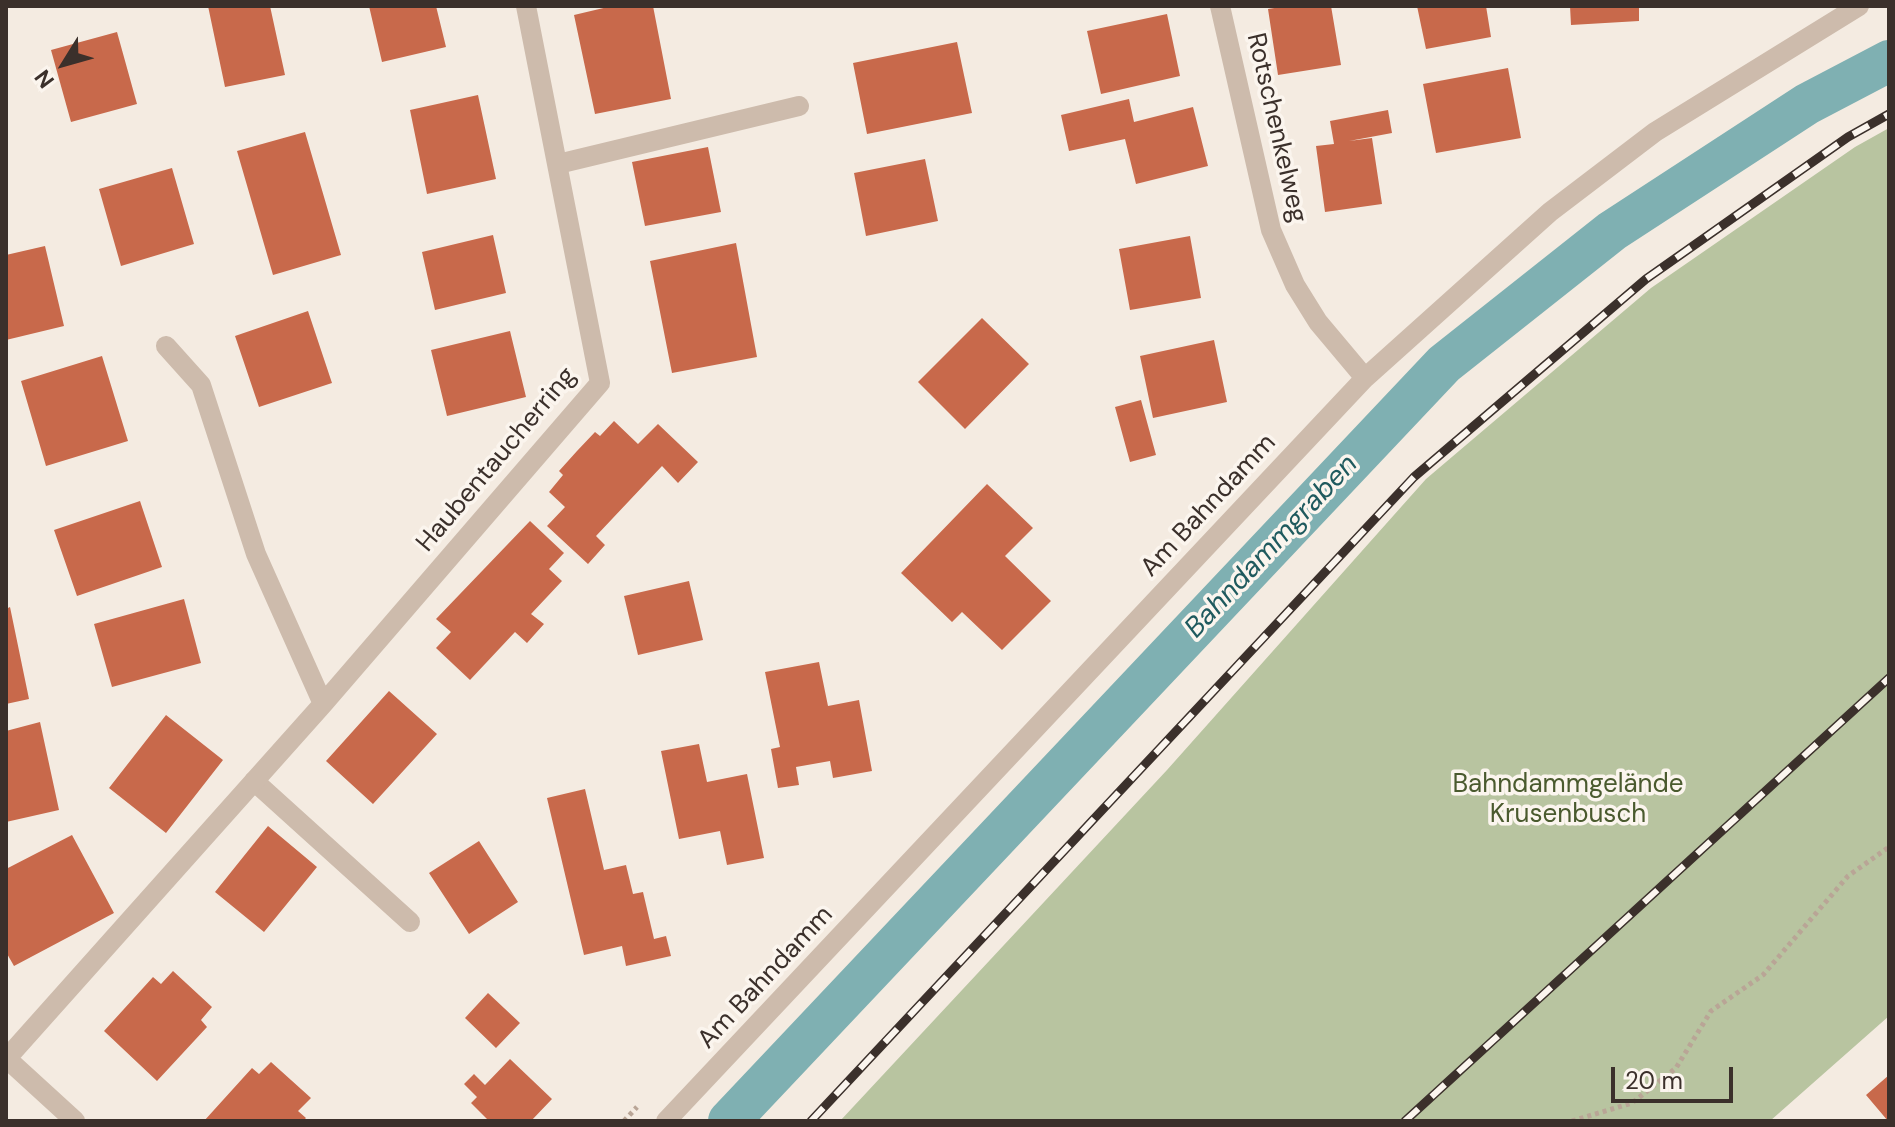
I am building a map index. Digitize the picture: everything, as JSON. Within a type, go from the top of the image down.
[{"type":"street","name":"Haubentaucherring","points":[[6,1058],[323,704],[600,383],[526,6]]},
{"type":"street","name":"Rotschenkelweg","points":[[1220,6],[1271,230],[1295,285],[1318,322],[1365,378]]},
{"type":"street","name":"Am Bahndamm","points":[[666,1121],[1365,378],[1550,212],[1655,132],[1859,6]]},
{"type":"street","points":[[558,164],[799,106]]},
{"type":"street","points":[[166,346],[201,385],[256,554],[323,704]]},
{"type":"street","points":[[254,781],[410,922]]},
{"type":"street","points":[[6,1058],[75,1121]]},
{"type":"path","points":[[1572,1121],[1632,1103],[1676,1068],[1711,1011],[1763,975],[1848,876],[1889,847]]},
{"type":"green space","name":"Bahndammgelände Krusenbusch","points":[[1889,128],[1889,1016],[1770,1121],[840,1121],[1167,770],[1426,479],[1651,288],[1855,147]]},
{"type":"building","points":[[208,6],[270,6],[285,75],[225,87]]},
{"type":"building","points":[[369,6],[436,6],[446,47],[382,62]]},
{"type":"building","points":[[612,6],[653,6],[671,99],[595,114],[574,15]]},
{"type":"building","points":[[1331,6],[1341,65],[1278,75],[1268,9]]},
{"type":"building","points":[[1417,6],[1486,6],[1491,37],[1426,49]]},
{"type":"building","points":[[1570,6],[1639,6],[1639,21],[1571,25]]},
{"type":"building","points":[[1167,14],[1180,76],[1101,94],[1087,31]]},
{"type":"building","points":[[117,32],[137,104],[71,122],[51,50]]},
{"type":"building","points":[[957,42],[972,113],[867,134],[853,63]]},
{"type":"building","points":[[1508,68],[1521,138],[1436,153],[1423,84]]},
{"type":"building","points":[[478,95],[496,179],[427,194],[410,110]]},
{"type":"building","points":[[1129,99],[1134,122],[1193,107],[1208,166],[1136,184],[1125,139],[1069,151],[1061,115]]},
{"type":"building","points":[[1388,110],[1392,133],[1349,141],[1372,138],[1382,204],[1325,212],[1316,146],[1334,144],[1330,121]]},
{"type":"building","points":[[305,132],[341,255],[273,275],[237,151]]},
{"type":"building","points":[[708,147],[721,212],[645,226],[632,162]]},
{"type":"building","points":[[925,159],[938,221],[866,236],[854,173]]},
{"type":"building","points":[[172,168],[194,244],[121,266],[99,189]]},
{"type":"building","points":[[493,235],[506,293],[435,310],[422,252]]},
{"type":"building","points":[[1190,236],[1201,298],[1130,310],[1119,249]]},
{"type":"building","points":[[736,243],[757,357],[672,373],[650,261]]},
{"type":"building","points":[[45,246],[64,326],[6,340],[6,255]]},
{"type":"building","points":[[308,311],[332,383],[259,407],[235,336]]},
{"type":"building","points":[[982,318],[1029,364],[965,429],[918,382]]},
{"type":"building","points":[[510,331],[526,397],[447,416],[431,350]]},
{"type":"building","points":[[1214,340],[1227,402],[1153,418],[1140,356]]},
{"type":"building","points":[[102,356],[128,441],[46,466],[21,381]]},
{"type":"building","points":[[1141,400],[1156,455],[1130,462],[1115,407]]},
{"type":"building","points":[[614,421],[638,444],[658,424],[698,462],[678,483],[662,466],[596,536],[605,545],[588,564],[547,526],[565,507],[549,492],[563,475],[559,471],[577,451],[595,432],[600,436]]},
{"type":"building","points":[[987,484],[1033,528],[1005,556],[1051,601],[1002,650],[962,612],[952,622],[901,573]]},
{"type":"building","points":[[140,501],[162,567],[77,596],[54,530]]},
{"type":"building","points":[[530,521],[564,553],[549,569],[562,581],[531,614],[544,624],[527,643],[515,632],[470,680],[436,648],[451,632],[436,619]]},
{"type":"building","points":[[689,581],[703,640],[638,655],[624,596]]},
{"type":"building","points":[[184,599],[201,663],[112,687],[94,624]]},
{"type":"building","points":[[10,607],[29,699],[6,704],[6,609]]},
{"type":"building","points":[[819,662],[828,706],[859,700],[872,771],[833,778],[830,761],[796,767],[799,785],[778,788],[771,749],[780,747],[765,672]]},
{"type":"building","points":[[389,691],[437,734],[373,804],[326,761]]},
{"type":"building","points":[[166,715],[223,760],[166,833],[109,788]]},
{"type":"building","points":[[40,722],[59,810],[6,822],[6,731]]},
{"type":"building","points":[[699,744],[707,782],[747,774],[764,858],[727,865],[720,831],[679,839],[661,751]]},
{"type":"building","points":[[585,789],[604,870],[626,865],[633,894],[643,892],[654,939],[666,936],[671,956],[626,966],[622,946],[584,955],[547,798]]},
{"type":"building","points":[[268,826],[317,867],[264,932],[215,892]]},
{"type":"building","points":[[72,835],[114,913],[14,966],[6,952],[6,869]]},
{"type":"building","points":[[479,841],[518,902],[469,934],[429,873]]},
{"type":"building","points":[[173,971],[212,1007],[201,1020],[207,1027],[157,1081],[104,1031],[153,977],[161,984]]},
{"type":"building","points":[[488,993],[520,1023],[496,1048],[465,1018]]},
{"type":"building","points":[[510,1059],[552,1099],[531,1121],[489,1121],[471,1103],[477,1097],[464,1084],[474,1074],[485,1085]]},
{"type":"building","points":[[271,1062],[311,1098],[298,1111],[306,1118],[303,1121],[204,1121],[252,1068],[259,1074]]},
{"type":"building","points":[[1889,1075],[1889,1121],[1888,1121],[1866,1095]]},
{"type":"waterway","name":"Bahndammgraben","points":[[729,1121],[1444,364],[1612,231],[1807,104],[1889,61]]},
{"type":"railway","points":[[811,1121],[1414,477],[1646,279],[1848,137],[1889,114]]},
{"type":"railway","points":[[1405,1121],[1889,678]]}]
